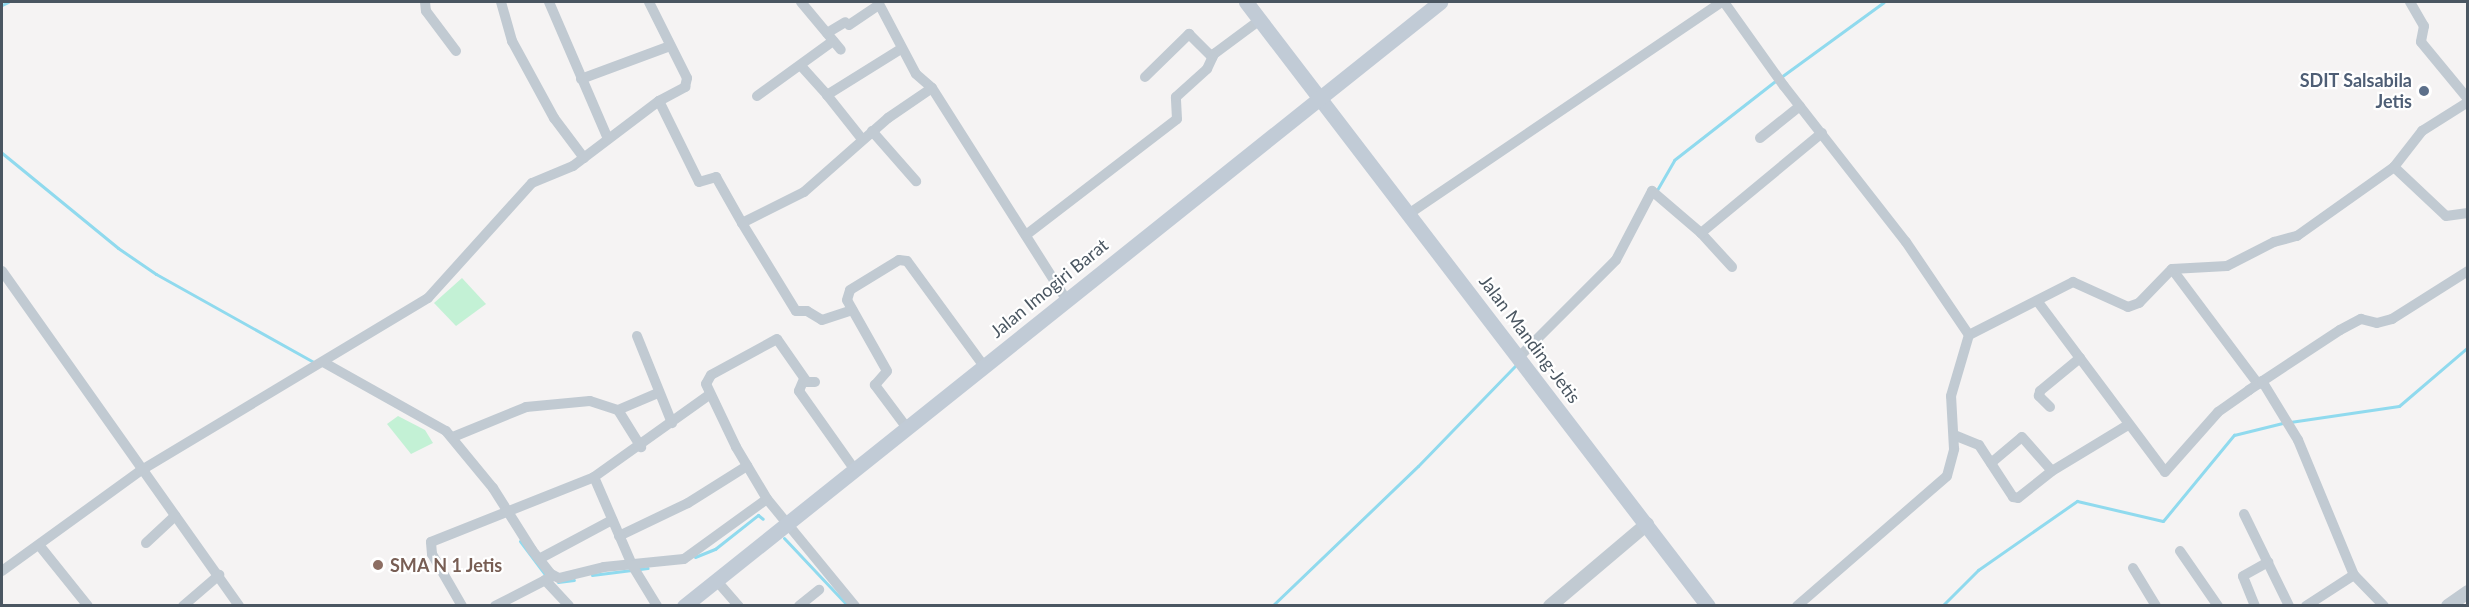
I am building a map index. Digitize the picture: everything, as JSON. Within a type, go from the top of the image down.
[{"type":"main road","name":"Jalan Manding-Jetis","points":[[1246,2],[1410,213],[1708,606]]},
{"type":"main road","name":"Jalan Imogiri Barat","points":[[684,606],[1440,2]]},
{"type":"street","points":[[424,2],[426,11],[456,51]]},
{"type":"street","points":[[501,2],[512,41],[554,118],[584,158]]},
{"type":"street","points":[[549,2],[608,139]]},
{"type":"street","points":[[2,571],[140,471],[428,298],[460,266],[514,199],[532,183],[584,158],[687,82],[649,2]]},
{"type":"street","points":[[801,2],[841,50]]},
{"type":"street","points":[[1410,213],[1723,2],[1800,106],[1906,242],[1969,335]]},
{"type":"street","points":[[1797,606],[1944,479],[1959,436],[1951,396],[1969,335],[2038,302],[2073,282],[2128,307],[2139,303],[2172,269],[2227,266],[2274,242],[2297,236],[2394,167],[2422,131],[2468,100],[2421,42],[2424,26],[2410,2]]},
{"type":"street","points":[[757,96],[802,67],[830,37],[847,23],[879,3],[916,75],[932,88],[1066,299]]},
{"type":"street","points":[[1026,235],[1178,118],[1173,100],[1207,69],[1212,57],[1260,20]]},
{"type":"street","points":[[1145,77],[1189,34],[1212,57]]},
{"type":"street","points":[[581,79],[670,46]]},
{"type":"street","points":[[827,95],[901,49]]},
{"type":"street","points":[[802,67],[862,139]]},
{"type":"street","points":[[742,223],[804,192],[862,139],[932,88]]},
{"type":"street","points":[[659,101],[699,182],[716,177],[796,311],[807,311],[822,320],[852,310]]},
{"type":"street","points":[[1760,138],[1800,106]]},
{"type":"street","points":[[872,131],[916,181]]},
{"type":"street","points":[[1701,233],[1822,133]]},
{"type":"street","points":[[2394,167],[2446,216],[2468,213]]},
{"type":"street","points":[[1520,359],[1616,260],[1652,191],[1701,233],[1732,267]]},
{"type":"street","points":[[907,428],[875,385],[888,371],[852,310],[847,292],[904,260],[983,365]]},
{"type":"street","points":[[2172,269],[2260,383],[2291,428],[2354,575],[2384,606]]},
{"type":"street","points":[[2,271],[140,471],[219,575],[239,606]]},
{"type":"street","points":[[2038,302],[2165,472],[2218,412],[2260,383],[2340,330],[2361,319],[2377,323],[2392,319],[2468,271]]},
{"type":"street","points":[[637,336],[672,423]]},
{"type":"street","points":[[855,470],[799,390],[809,380],[777,339],[711,375],[706,384],[709,395],[767,499],[786,526],[855,606]]},
{"type":"street","points":[[2050,407],[2039,396],[2040,390],[2080,358]]},
{"type":"street","points":[[319,364],[453,437],[508,511],[568,606]]},
{"type":"street","points":[[618,410],[658,393]]},
{"type":"street","points":[[462,606],[432,554],[431,542],[594,477],[641,447],[709,395]]},
{"type":"street","points":[[453,437],[526,407],[590,401],[618,410],[641,447]]},
{"type":"street","points":[[1959,436],[1979,445],[2016,498],[2052,471],[2128,425]]},
{"type":"street","points":[[1991,463],[2022,437],[2052,471]]},
{"type":"street","points":[[619,536],[688,503],[747,466]]},
{"type":"street","points":[[594,477],[634,569],[657,606]]},
{"type":"street","points":[[495,606],[549,578],[566,578],[604,567],[634,569],[692,555],[767,499]]},
{"type":"street","points":[[2244,514],[2289,606]]},
{"type":"street","points":[[146,543],[175,516]]},
{"type":"street","points":[[539,559],[612,520]]},
{"type":"street","points":[[1550,606],[1647,524]]},
{"type":"street","points":[[39,545],[88,606]]},
{"type":"street","points":[[2180,551],[2218,606]]},
{"type":"street","points":[[2255,606],[2243,576],[2268,562]]},
{"type":"street","points":[[2133,568],[2156,606]]},
{"type":"street","points":[[183,606],[219,575]]},
{"type":"street","points":[[2306,606],[2354,575]]},
{"type":"street","points":[[716,580],[739,606]]},
{"type":"street","points":[[799,606],[819,590]]},
{"type":"street","points":[[2448,606],[2468,592]]},
{"type":"green space","points":[[462,278],[486,304],[456,326],[434,303]]},
{"type":"green space","points":[[398,416],[425,430],[433,443],[411,454],[387,424]]},
{"type":"waterway","points":[[2,5],[8,2]]},
{"type":"waterway","points":[[1781,77],[1884,2]]},
{"type":"waterway","points":[[1657,190],[1674,160],[1775,81]]},
{"type":"waterway","points":[[2,153],[118,248],[156,274],[315,363]]},
{"type":"waterway","points":[[2290,422],[2399,406],[2468,347]]},
{"type":"waterway","points":[[1272,606],[1418,466],[1516,365]]},
{"type":"waterway","points":[[1942,606],[1978,570],[2077,501],[2163,521],[2234,435],[2283,423]]},
{"type":"waterway","points":[[695,557],[715,549],[758,515],[763,519]]},
{"type":"waterway","points":[[784,538],[848,606]]},
{"type":"waterway","points":[[520,541],[547,577]]},
{"type":"waterway","points":[[592,575],[648,568]]},
{"type":"waterway","points":[[558,582],[574,580]]},
{"type":"place","name":"SDIT Salsabila Jetis","points":[[2424,91]]},
{"type":"place","name":"SMA N 1 Jetis","points":[[378,565]]}]
